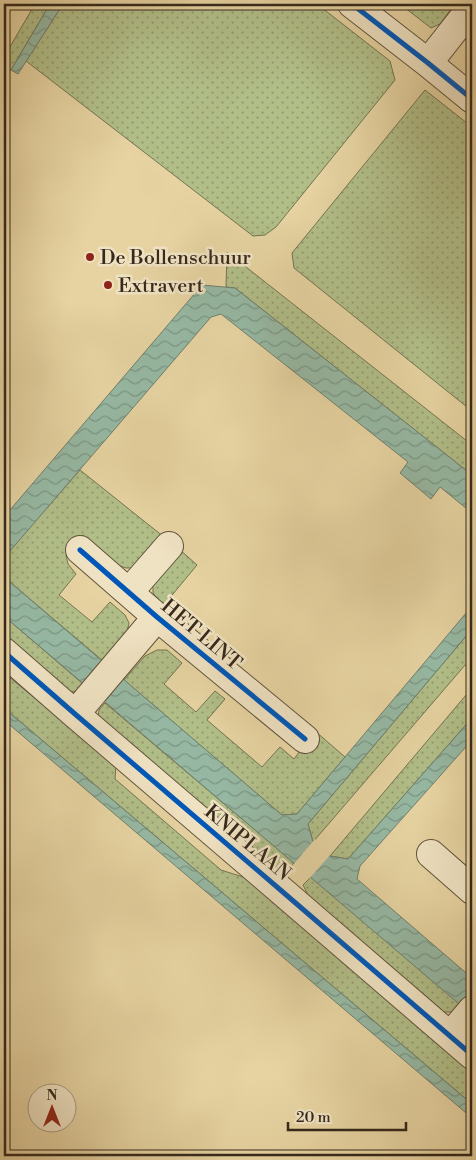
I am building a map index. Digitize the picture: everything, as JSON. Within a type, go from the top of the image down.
[{"type":"street","points":[[352,4],[472,99]]},
{"type":"street","points":[[428,63],[472,7]]},
{"type":"street","points":[[129,592],[169,546]]},
{"type":"street","name":"HET LINT","points":[[80,550],[305,739]]},
{"type":"street","name":"HET LINT","points":[[80,708],[158,617]]},
{"type":"street","name":"KNIPLAAN","points":[[4,652],[80,708],[284,892],[462,1022],[472,1055]]},
{"type":"street","points":[[431,854],[472,890]]},
{"type":"green space","points":[[35,4],[50,4],[11,70],[4,68],[4,57]]},
{"type":"green space","points":[[63,4],[317,4],[390,61],[395,80],[276,227],[265,235],[253,236],[26,61]]},
{"type":"green space","points":[[400,4],[443,4],[451,9],[440,24],[431,28]]},
{"type":"green space","points":[[425,90],[472,127],[472,411],[294,268],[292,253]]},
{"type":"green space","points":[[227,252],[472,445],[472,475],[235,288],[226,287]]},
{"type":"green space","points":[[80,470],[164,537],[134,568],[120,566],[83,535],[66,555],[68,564],[76,574],[59,595],[92,622],[110,602],[125,615],[129,623],[127,634],[103,661],[4,577],[4,557]]},
{"type":"green space","points":[[178,548],[197,565],[163,606],[153,593],[153,583]]},
{"type":"green space","points":[[4,616],[83,684],[77,691],[70,692],[4,635]]},
{"type":"green space","points":[[472,629],[472,657],[313,842],[308,824]]},
{"type":"green space","points":[[157,650],[167,650],[182,663],[164,684],[196,712],[215,691],[225,699],[207,720],[262,767],[280,747],[294,759],[315,731],[345,757],[297,814],[282,815],[124,680],[145,656]]},
{"type":"green space","points":[[4,673],[116,764],[115,779],[221,870],[246,878],[263,887],[472,1073],[472,1104],[4,708]]},
{"type":"green space","points":[[472,688],[472,718],[348,859],[330,856]]},
{"type":"green space","points":[[105,703],[294,863],[287,872],[280,871],[98,718],[99,710]]},
{"type":"green space","points":[[311,877],[459,1003],[452,1012],[444,1012],[308,895],[303,885]]},
{"type":"water","points":[[50,4],[63,4],[18,74],[11,70]]},
{"type":"water","points":[[202,285],[235,288],[472,475],[472,513],[440,487],[431,499],[400,473],[408,462],[221,314],[211,317],[4,558],[4,517]]},
{"type":"water","points":[[4,577],[282,815],[297,814],[472,606],[472,629],[308,824],[313,842],[330,856],[348,859],[472,718],[472,740],[360,866],[357,879],[472,978],[472,1015],[4,616]]},
{"type":"water","points":[[4,708],[472,1104],[472,1118],[4,720]]},
{"type":"pier","points":[[315,839],[331,854],[309,879],[293,865]]},
{"type":"cycle path","points":[[352,4],[472,99]]},
{"type":"cycle path","points":[[80,550],[157,617],[305,739]]},
{"type":"cycle path","points":[[4,652],[472,1055]]},
{"type":"place","name":"De Bollenschuur","points":[[90,257]]},
{"type":"place","name":"Extravert","points":[[108,285]]}]
